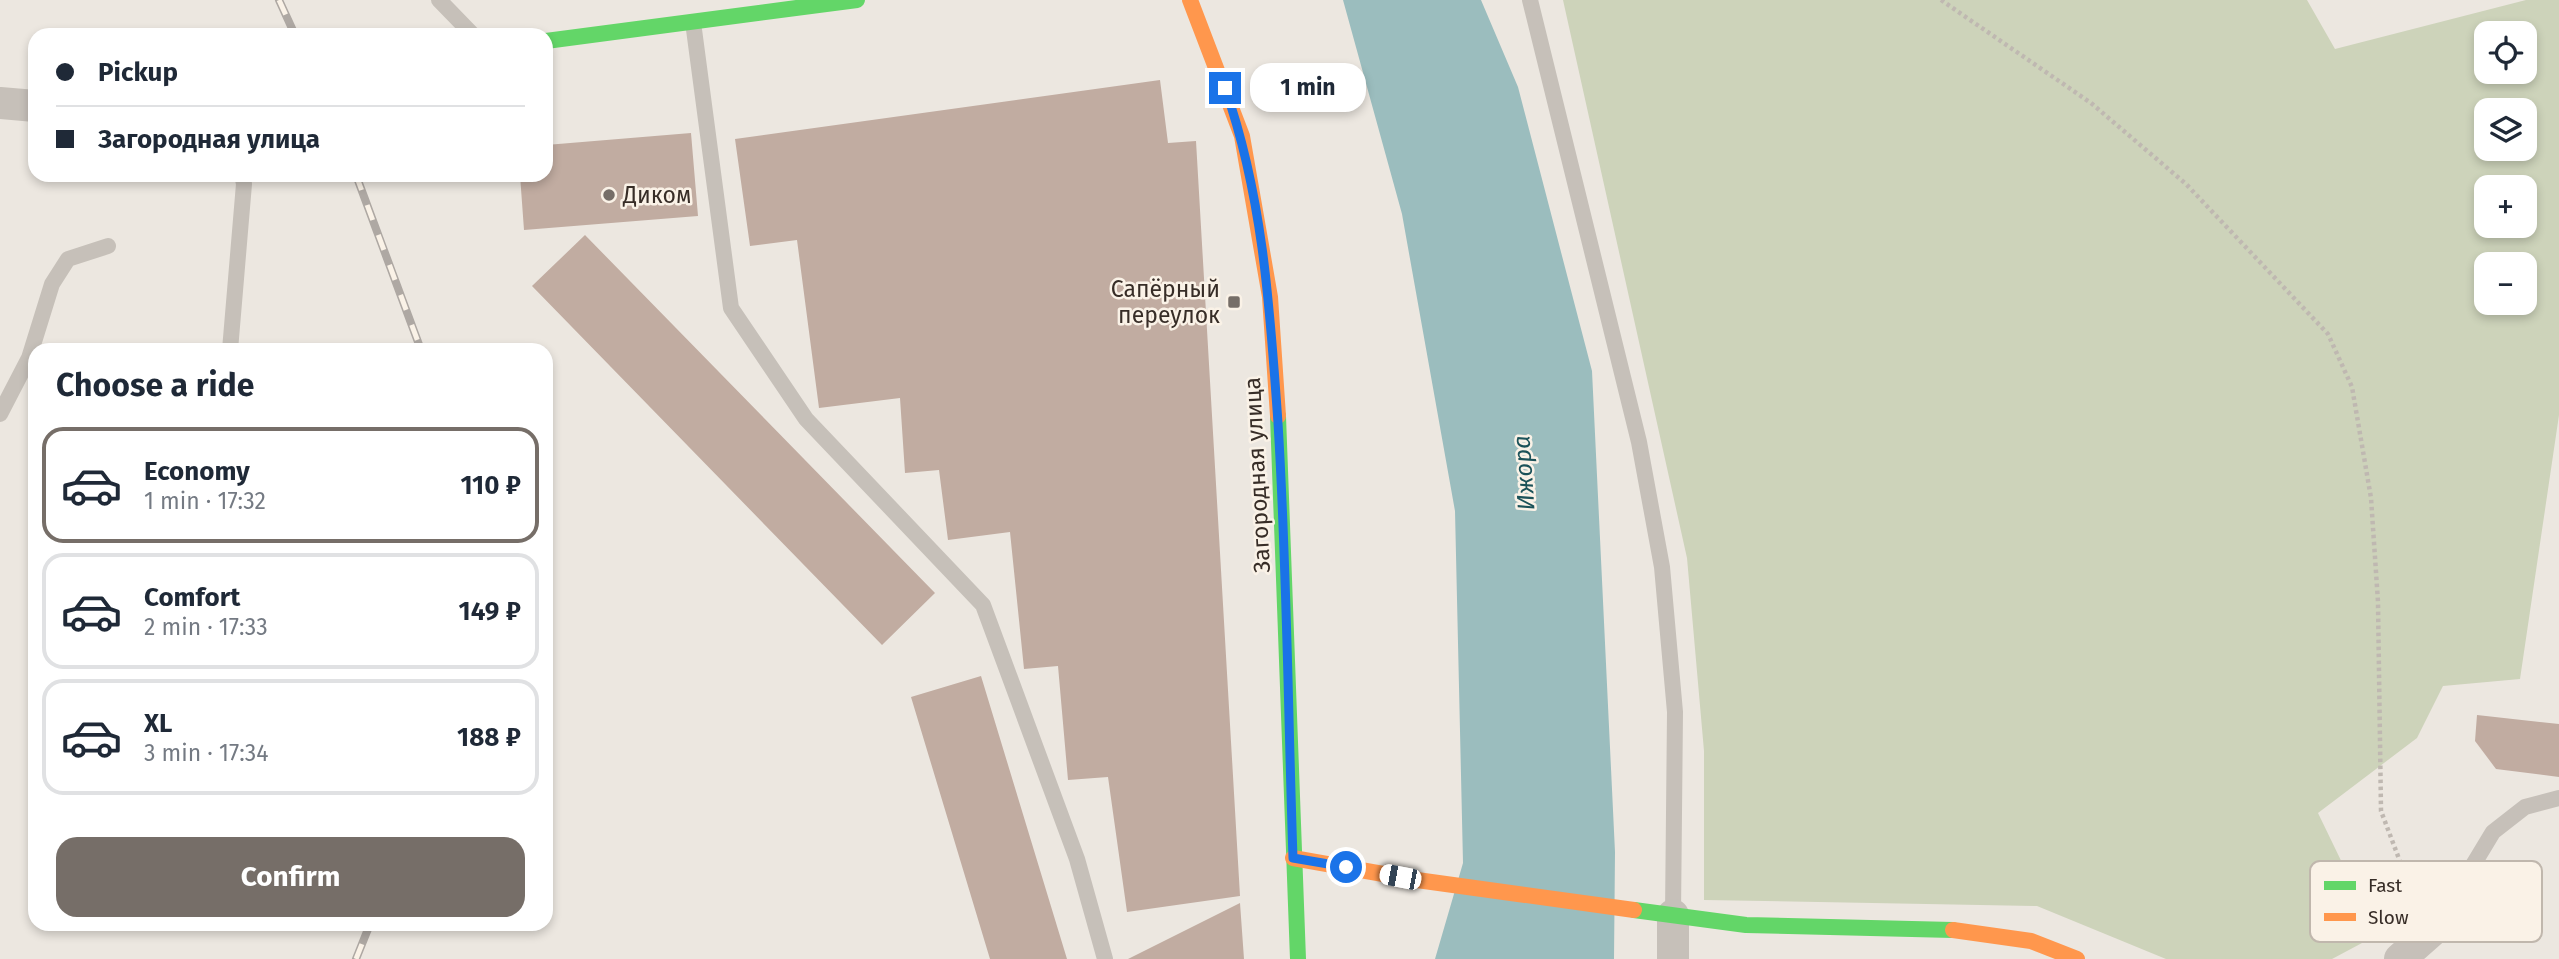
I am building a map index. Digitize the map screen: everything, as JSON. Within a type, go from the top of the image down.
[{"type":"street","points":[[553,40],[857,0]]},
{"type":"street","name":"Загородная улица","points":[[1190,0],[1242,136],[1269,298],[1283,501],[1298,959]]},
{"type":"street","points":[[0,103],[28,105]]},
{"type":"street","points":[[1293,858],[1417,880],[1746,925],[1958,930],[2031,942],[2077,959]]},
{"type":"street","points":[[1673,915],[1673,959]]},
{"type":"street","points":[[2400,959],[2419,942]]},
{"type":"lane","points":[[439,0],[466,28]]},
{"type":"lane","points":[[1530,0],[1636,429],[1662,567],[1675,712],[1673,915]]},
{"type":"lane","points":[[692,20],[731,308],[806,419],[983,605],[1077,859],[1105,959]]},
{"type":"lane","points":[[231,343],[244,182]]},
{"type":"lane","points":[[34,343],[52,284],[68,259],[108,246]]},
{"type":"lane","points":[[0,414],[28,360]]},
{"type":"lane","points":[[2475,861],[2493,832],[2525,807],[2559,799]]},
{"type":"path","points":[[1941,0],[2091,103],[2175,175],[2267,267],[2328,334],[2352,387],[2371,498],[2378,602],[2381,811],[2400,861]]},
{"type":"green space","points":[[1563,0],[2307,0],[2335,49],[2526,0],[2559,0],[2559,415],[2520,679],[2443,686],[2417,738],[2318,813],[2341,861],[2310,861],[2310,942],[2364,942],[2332,959],[2166,959],[2037,906],[1704,900],[1704,751],[1687,558]]},
{"type":"water","name":"Ижора","points":[[1343,0],[1481,0],[1518,87],[1592,371],[1615,852],[1614,959],[1435,959],[1463,863],[1455,511],[1402,214]]},
{"type":"building","points":[[1160,80],[1168,143],[1196,141],[1240,896],[1127,912],[1108,777],[1068,780],[1058,666],[1024,669],[1010,532],[948,540],[939,470],[905,473],[900,398],[819,408],[797,240],[750,246],[735,139]]},
{"type":"building","name":"Диком","points":[[691,133],[698,216],[524,230],[521,182],[553,182],[553,144]]},
{"type":"building","points":[[585,235],[935,593],[882,645],[532,286]]},
{"type":"building","points":[[981,676],[1067,959],[990,959],[911,697]]},
{"type":"building","points":[[2477,715],[2559,724],[2559,777],[2496,769],[2475,741]]},
{"type":"building","points":[[1240,903],[1244,959],[1128,959]]},
{"type":"railway","points":[[279,0],[292,28]]},
{"type":"railway","points":[[359,182],[418,343]]},
{"type":"railway","points":[[356,959],[367,931]]},
{"type":"traffic: fast","points":[[553,40],[857,0]]},
{"type":"traffic: fast","points":[[1278,416],[1298,959]]},
{"type":"traffic: fast","points":[[1634,910],[1746,925],[1953,930]]},
{"type":"traffic: slow","points":[[1190,0],[1242,136],[1270,297],[1278,416]]},
{"type":"traffic: slow","points":[[1293,858],[1417,880],[1634,910]]},
{"type":"traffic: slow","points":[[1953,930],[2031,941],[2077,959]]},
{"type":"place","name":"Диком","points":[[609,195]]},
{"type":"place","name":"Сапёрный переулок","points":[[1234,302]]},
{"type":"route","points":[[1225,88],[1242,136],[1259,221],[1269,298],[1283,501],[1293,858],[1346,867]]}]
